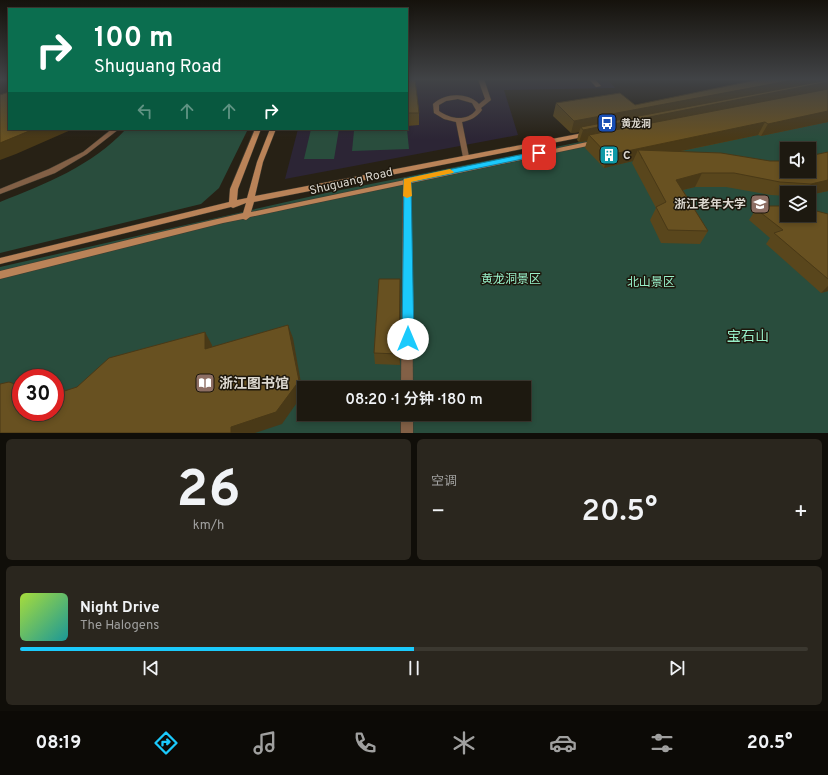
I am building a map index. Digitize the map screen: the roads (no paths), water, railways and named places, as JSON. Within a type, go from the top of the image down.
[{"type":"main road","points":[[258,130],[234,189],[232,205],[246,217],[260,162],[273,130]]},
{"type":"main road","name":"Shuguang Road","points":[[0,261],[250,200],[593,133]]},
{"type":"main road","name":"Shuguang Road","points":[[0,275],[81,254],[407,180],[604,140]]},
{"type":"street","points":[[444,99],[436,104],[436,112],[439,115],[459,120],[467,119],[477,114],[478,107],[488,99]]},
{"type":"street","points":[[466,99],[471,100],[478,107]]},
{"type":"street","points":[[459,120],[466,157]]},
{"type":"street","points":[[0,192],[52,171],[84,153],[115,130]]},
{"type":"street","points":[[407,180],[407,381]]},
{"type":"street","points":[[407,421],[407,433]]},
{"type":"place","name":"黄龙洞","points":[[607,123]]},
{"type":"place","name":"C","points":[[609,155]]},
{"type":"place","name":"浙江老年大学","points":[[760,204]]},
{"type":"place","name":"浙江图书馆","points":[[205,383]]},
{"type":"park label","name":"黄龙洞景区","points":[[511,279]]},
{"type":"park label","name":"北山景区","points":[[651,282]]},
{"type":"park label","name":"宝石山","points":[[748,336]]}]
